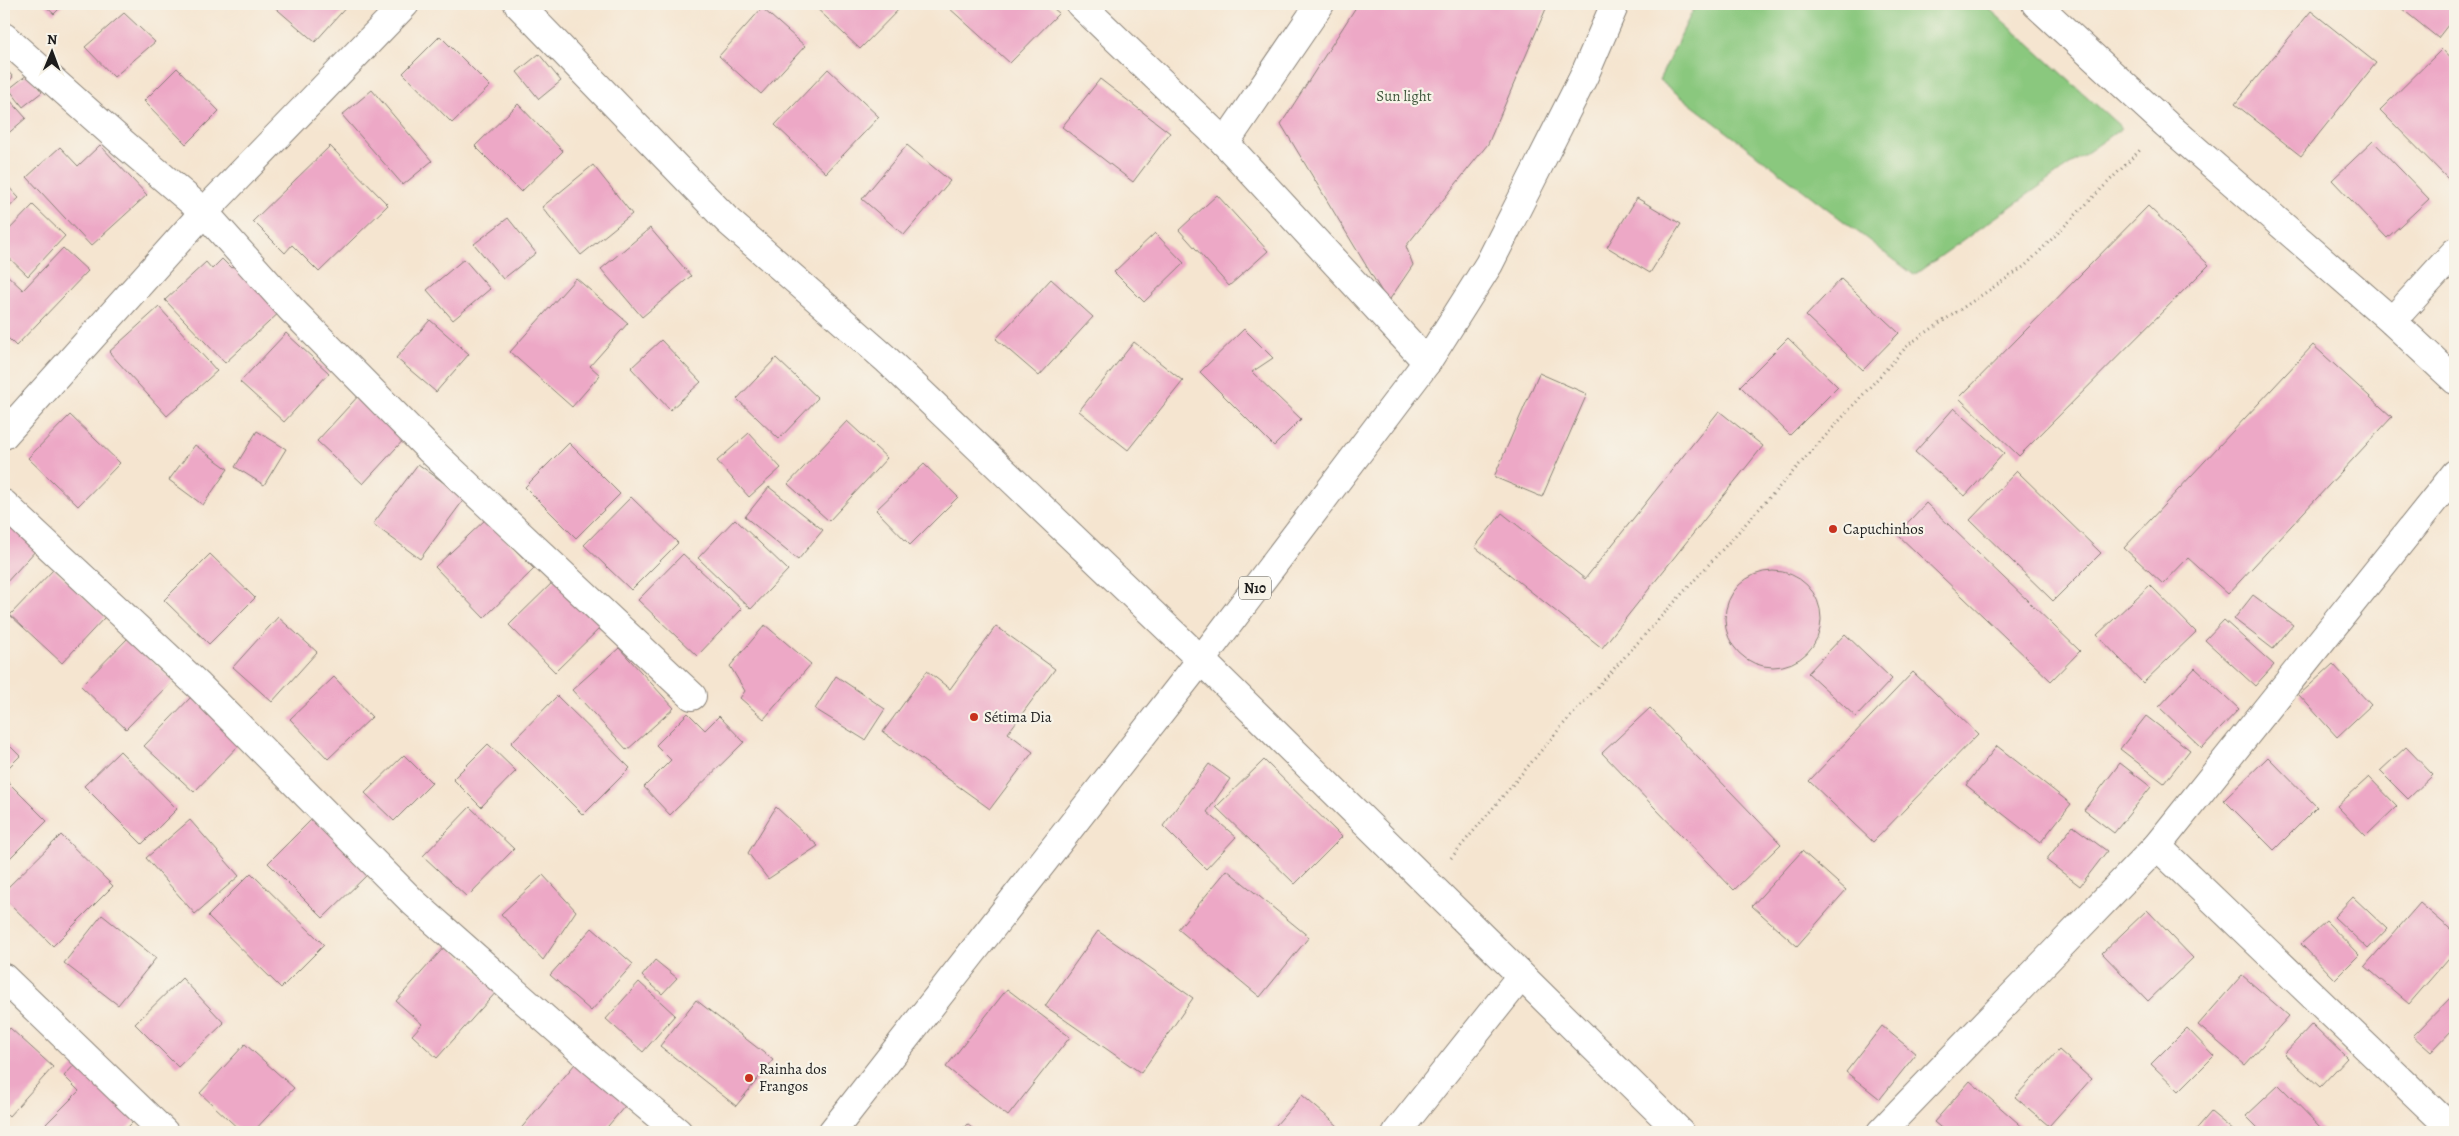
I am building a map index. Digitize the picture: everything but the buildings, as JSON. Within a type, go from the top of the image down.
[{"type":"street","points":[[4,435],[204,212],[405,4]]},
{"type":"street","points":[[518,4],[728,221],[886,359],[1201,660],[1680,1132]]},
{"type":"street","points":[[1080,4],[1225,142],[1427,362]]},
{"type":"street","points":[[1225,142],[1320,4]]},
{"type":"street","name":"N10","points":[[832,1132],[1201,660],[1427,362],[1490,264],[1584,76],[1615,4]]},
{"type":"street","points":[[2036,4],[2166,124],[2392,321],[2455,380]]},
{"type":"street","points":[[4,36],[124,144],[204,212],[291,309],[429,449],[692,696]]},
{"type":"street","points":[[2392,321],[2455,252]]},
{"type":"street","points":[[1881,1132],[2157,846],[2455,474]]},
{"type":"street","points":[[4,504],[199,686],[413,902],[595,1063],[678,1132]]},
{"type":"street","points":[[2157,846],[2455,1132]]},
{"type":"street","points":[[1397,1132],[1521,976]]},
{"type":"street","points":[[4,978],[164,1132]]},
{"type":"path","points":[[1429,884],[1561,727],[1909,344],[2025,266],[2166,124]]},
{"type":"green space","points":[[1696,4],[1984,4],[2122,128],[1914,275],[1659,80]]},
{"type":"place","name":"Capuchinhos","points":[[1833,529]]},
{"type":"place","name":"Sétima Dia","points":[[974,717]]},
{"type":"place","name":"Rainha dos Frangos","points":[[749,1078]]},
{"type":"park label","name":"Sun light","points":[[1404,96]]}]
